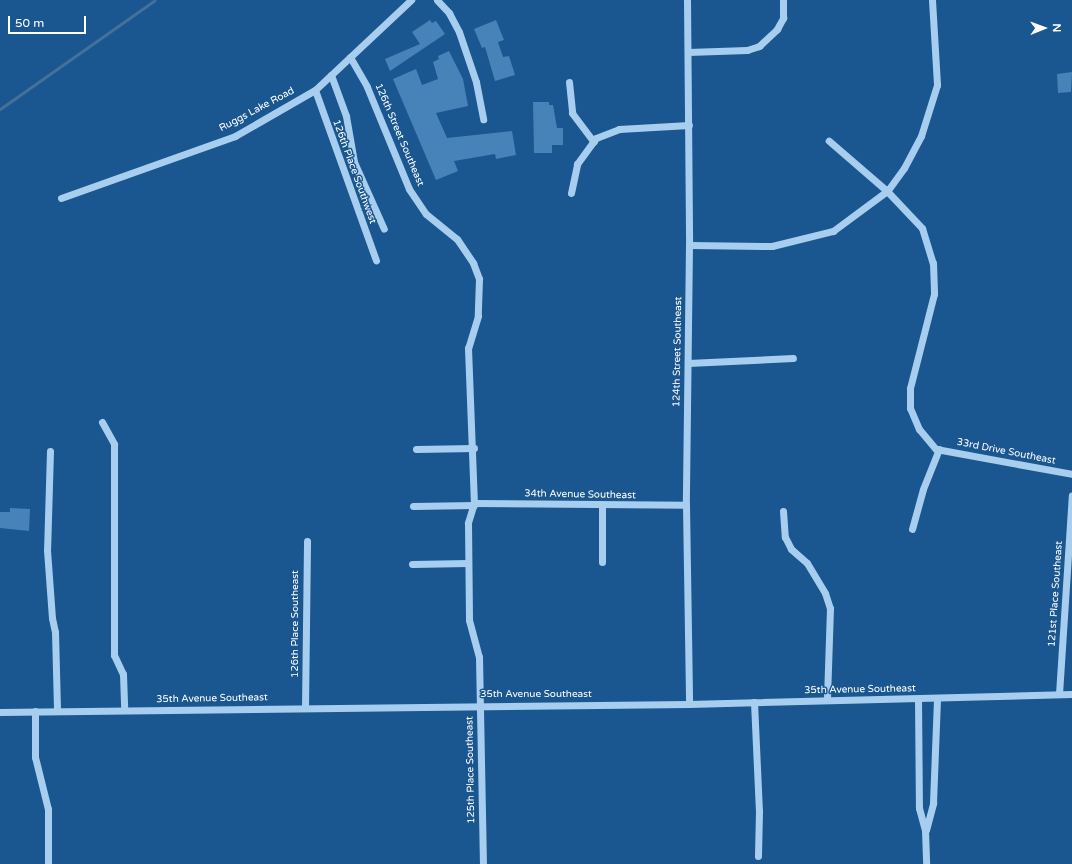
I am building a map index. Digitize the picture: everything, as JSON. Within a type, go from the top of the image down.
[{"type":"street","name":"Ruggs Lake Road","points":[[62,198],[235,136],[315,90],[411,0]]},
{"type":"street","points":[[437,0],[449,14],[459,32],[476,82],[483,119]]},
{"type":"street","name":"124th Street Southeast","points":[[687,0],[689,245],[686,506],[689,704]]},
{"type":"street","points":[[688,52],[747,50],[759,46],[777,29],[783,18],[783,0]]},
{"type":"street","points":[[689,245],[772,246],[833,231],[887,191],[904,168],[921,136],[937,84],[932,0]]},
{"type":"street","name":"126th Street Southeast","points":[[350,57],[367,86],[409,189],[426,214],[457,239],[472,263],[479,279],[478,316],[468,348],[471,391]]},
{"type":"street","points":[[331,75],[346,116],[354,162],[384,229]]},
{"type":"street","points":[[569,82],[572,112],[594,142]]},
{"type":"street","name":"126th Place Southwest","points":[[315,90],[376,260]]},
{"type":"street","points":[[571,194],[578,164],[594,142],[619,129],[689,125]]},
{"type":"street","points":[[829,141],[887,191],[922,228],[933,262],[934,294],[910,388],[910,408],[919,429],[938,449],[923,488],[912,529]]},
{"type":"street","points":[[688,362],[793,358]]},
{"type":"street","name":"125th Place Southeast","points":[[471,391],[474,448],[474,504],[468,523],[469,620],[479,657],[483,864]]},
{"type":"street","points":[[102,422],[114,444],[114,655],[123,674],[124,710]]},
{"type":"street","points":[[416,449],[474,448]]},
{"type":"street","name":"33rd Drive Southeast","points":[[938,449],[1072,474]]},
{"type":"street","points":[[50,451],[47,550],[52,618],[55,632],[57,711]]},
{"type":"street","name":"121st Place Southeast","points":[[1060,694],[1071,546],[1072,495]]},
{"type":"street","name":"34th Avenue Southeast","points":[[412,506],[474,504],[686,506]]},
{"type":"street","points":[[602,506],[602,562]]},
{"type":"street","points":[[783,511],[784,537],[790,549],[807,563],[825,594],[830,608],[827,700]]},
{"type":"street","name":"126th Place Southeast","points":[[305,708],[307,540]]},
{"type":"street","points":[[412,564],[468,563]]},
{"type":"street","name":"35th Avenue Southeast","points":[[0,712],[480,705],[689,704],[1072,694]]},
{"type":"street","points":[[926,864],[926,830],[933,803],[937,698]]},
{"type":"street","points":[[918,699],[919,808],[926,830]]},
{"type":"street","points":[[754,702],[760,811],[758,856]]},
{"type":"street","points":[[35,711],[34,757],[48,809],[48,864]]},
{"type":"building","points":[[430,20],[432,23],[436,21],[445,34],[390,71],[385,59],[420,44],[412,32]]},
{"type":"building","points":[[496,20],[504,40],[498,42],[503,57],[509,56],[515,75],[495,81],[485,47],[482,48],[474,29]]},
{"type":"building","points":[[449,51],[463,79],[468,106],[436,113],[447,138],[512,131],[516,155],[496,159],[495,154],[454,161],[458,171],[436,180],[393,79],[416,69],[422,85],[438,79],[433,62],[439,59],[438,56]]},
{"type":"building","points":[[1072,72],[1071,92],[1058,93],[1057,74]]},
{"type":"building","points":[[533,102],[549,102],[549,105],[553,105],[557,128],[563,128],[563,145],[552,145],[552,153],[534,153]]},
{"type":"building","points":[[10,508],[30,509],[29,531],[0,528],[0,512],[10,512]]},
{"type":"waterway","points":[[0,109],[155,0]]}]
